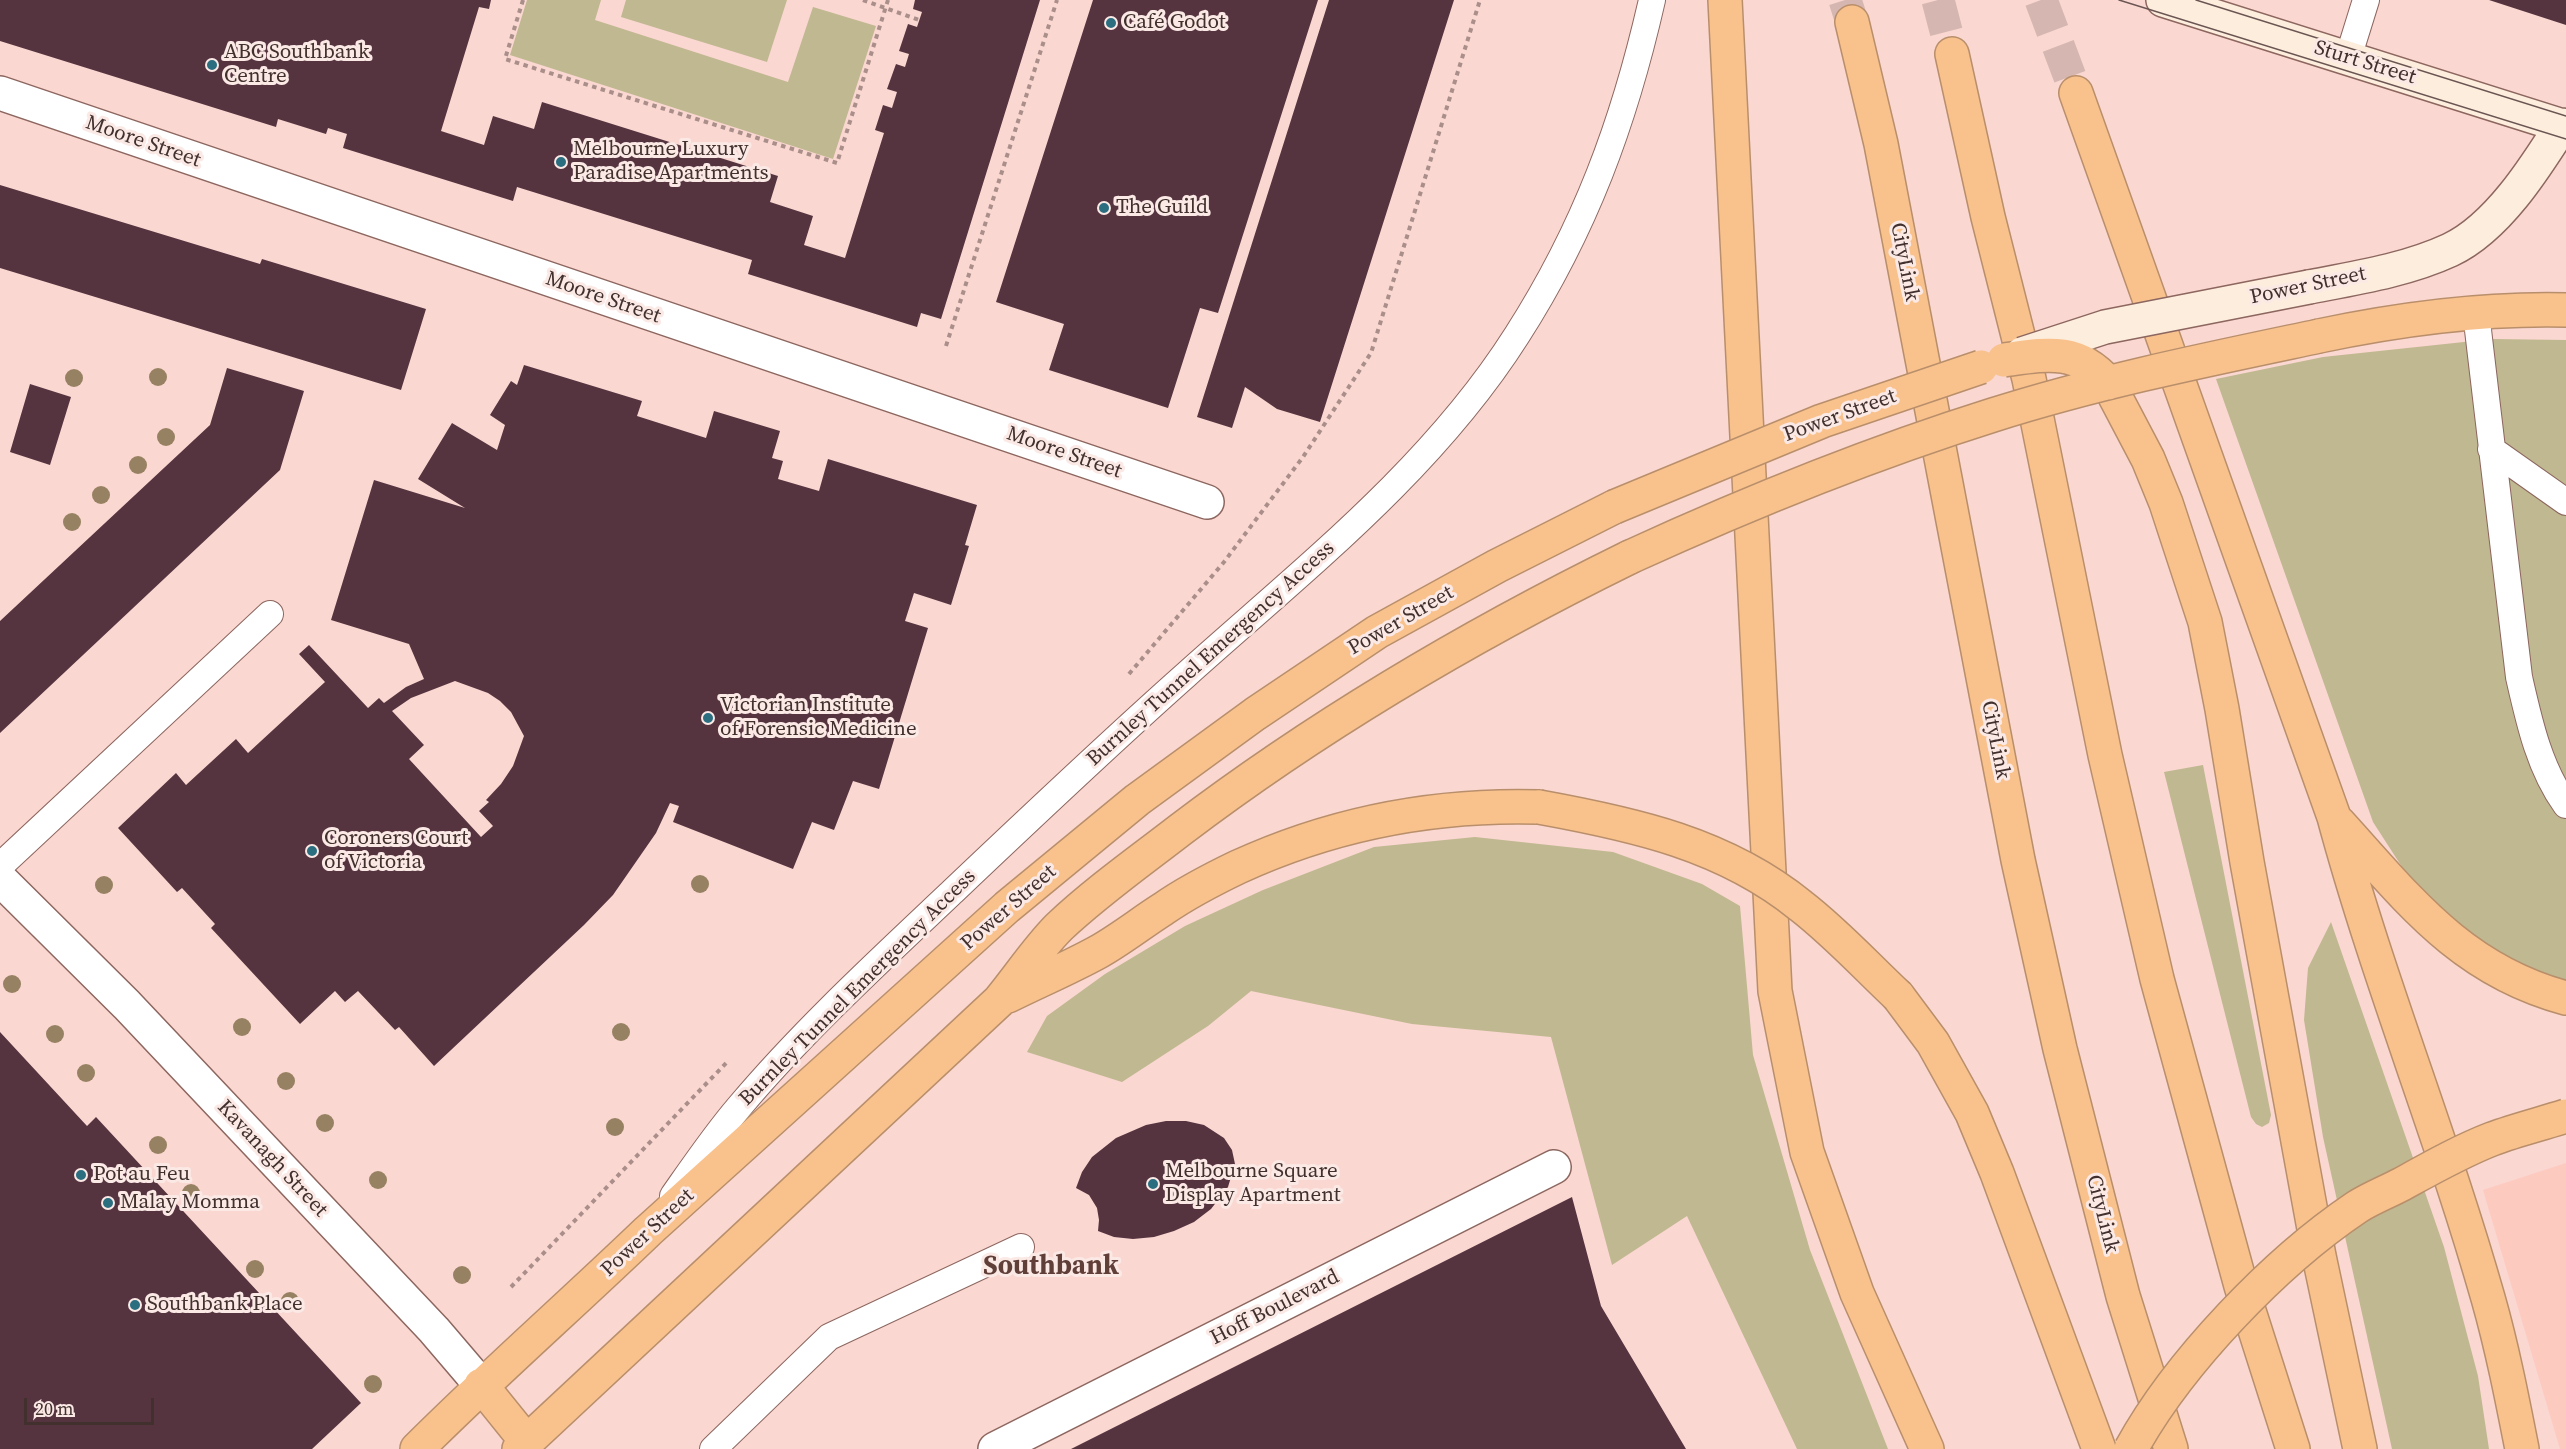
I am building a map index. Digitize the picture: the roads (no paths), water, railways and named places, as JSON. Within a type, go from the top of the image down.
[{"type":"highway","points":[[1725,0],[1775,991],[1807,1152],[1857,1293],[1927,1449]]},
{"type":"highway","name":"CityLink","points":[[1852,22],[1881,144],[2018,860],[2060,1049],[2123,1296],[2171,1449]]},
{"type":"highway","points":[[1952,54],[1988,217],[2029,378],[2105,755],[2154,968],[2241,1286],[2293,1449]]},
{"type":"highway","points":[[2076,93],[2334,817],[2356,899],[2459,1203],[2489,1299],[2522,1449]]},
{"type":"highway","points":[[526,1447],[999,1001],[1059,928],[1130,868],[1222,798],[1370,698],[1482,632],[1630,557],[1714,518],[1896,447],[1994,414],[2108,383],[2397,321],[2476,313],[2566,310]]},
{"type":"highway","points":[[2004,360],[2042,355],[2074,358],[2091,367],[2108,383],[2148,459],[2166,503],[2205,622],[2319,1256],[2360,1449]]},
{"type":"highway","name":"Power Street","points":[[417,1449],[481,1385],[648,1231],[1008,907],[1137,801],[1255,714],[1377,633],[1497,566],[1614,507],[1822,421],[2004,360]]},
{"type":"highway","points":[[999,1001],[1099,951],[1166,906],[1237,868],[1300,841],[1372,821],[1440,810],[1488,806],[1539,807],[1619,822],[1698,845],[1768,883],[1801,906],[1898,996],[1933,1043],[1972,1113],[1998,1173],[2099,1449]]},
{"type":"highway","points":[[2334,817],[2405,898],[2453,941],[2502,973],[2531,988],[2566,998]]},
{"type":"highway","points":[[2131,1449],[2147,1420],[2185,1370],[2246,1302],[2300,1252],[2358,1207],[2491,1140],[2566,1116]]},
{"type":"highway","name":"Kavanagh Street","points":[[481,1385],[526,1447]]},
{"type":"main road","name":"Sturt Street","points":[[2163,0],[2216,8],[2348,58],[2564,126]]},
{"type":"main road","name":"Power Street","points":[[2004,360],[2105,327],[2399,267],[2451,250],[2496,215],[2564,126]]},
{"type":"street","name":"Moore Street","points":[[0,93],[1207,502]]},
{"type":"street","name":"Kavanagh Street","points":[[0,879],[127,1005],[434,1330],[481,1385]]},
{"type":"street","name":"Hoff Boulevard","points":[[995,1449],[1554,1167]]},
{"type":"lane","name":"Burnley Tunnel Emergency Access","points":[[648,1231],[739,1107],[894,947],[1186,675],[1312,564],[1429,451],[1515,338],[1556,270],[1588,204],[1618,129],[1652,0]]},
{"type":"lane","points":[[2348,58],[2366,0]]},
{"type":"lane","points":[[2476,313],[2519,677],[2534,736],[2547,772],[2566,805]]},
{"type":"lane","points":[[2491,449],[2566,502]]},
{"type":"lane","points":[[0,866],[270,614]]},
{"type":"lane","points":[[712,1449],[829,1337],[1021,1247]]},
{"type":"tunnel","points":[[1845,0],[1852,22]]},
{"type":"tunnel","points":[[1938,0],[1952,54]]},
{"type":"tunnel","points":[[2041,0],[2076,93]]},
{"type":"tram line","points":[[2119,0],[2566,139]]},
{"type":"tram line","points":[[2196,0],[2566,116]]},
{"type":"place","name":"Café Godot","points":[[1111,23]]},
{"type":"place","name":"ABC Southbank Centre","points":[[212,65]]},
{"type":"place","name":"Melbourne Luxury Paradise Apartments","points":[[561,162]]},
{"type":"place","name":"The Guild","points":[[1104,208]]},
{"type":"place","name":"Victorian Institute of Forensic Medicine","points":[[708,718]]},
{"type":"place","name":"Coroners Court of Victoria","points":[[312,851]]},
{"type":"place","name":"Pot au Feu","points":[[81,1175]]},
{"type":"place","name":"Melbourne Square Display Apartment","points":[[1153,1184]]},
{"type":"place","name":"Malay Momma","points":[[108,1203]]},
{"type":"place","name":"Southbank Place","points":[[135,1305]]},
{"type":"district","name":"Southbank","points":[[1051,1267]]}]
